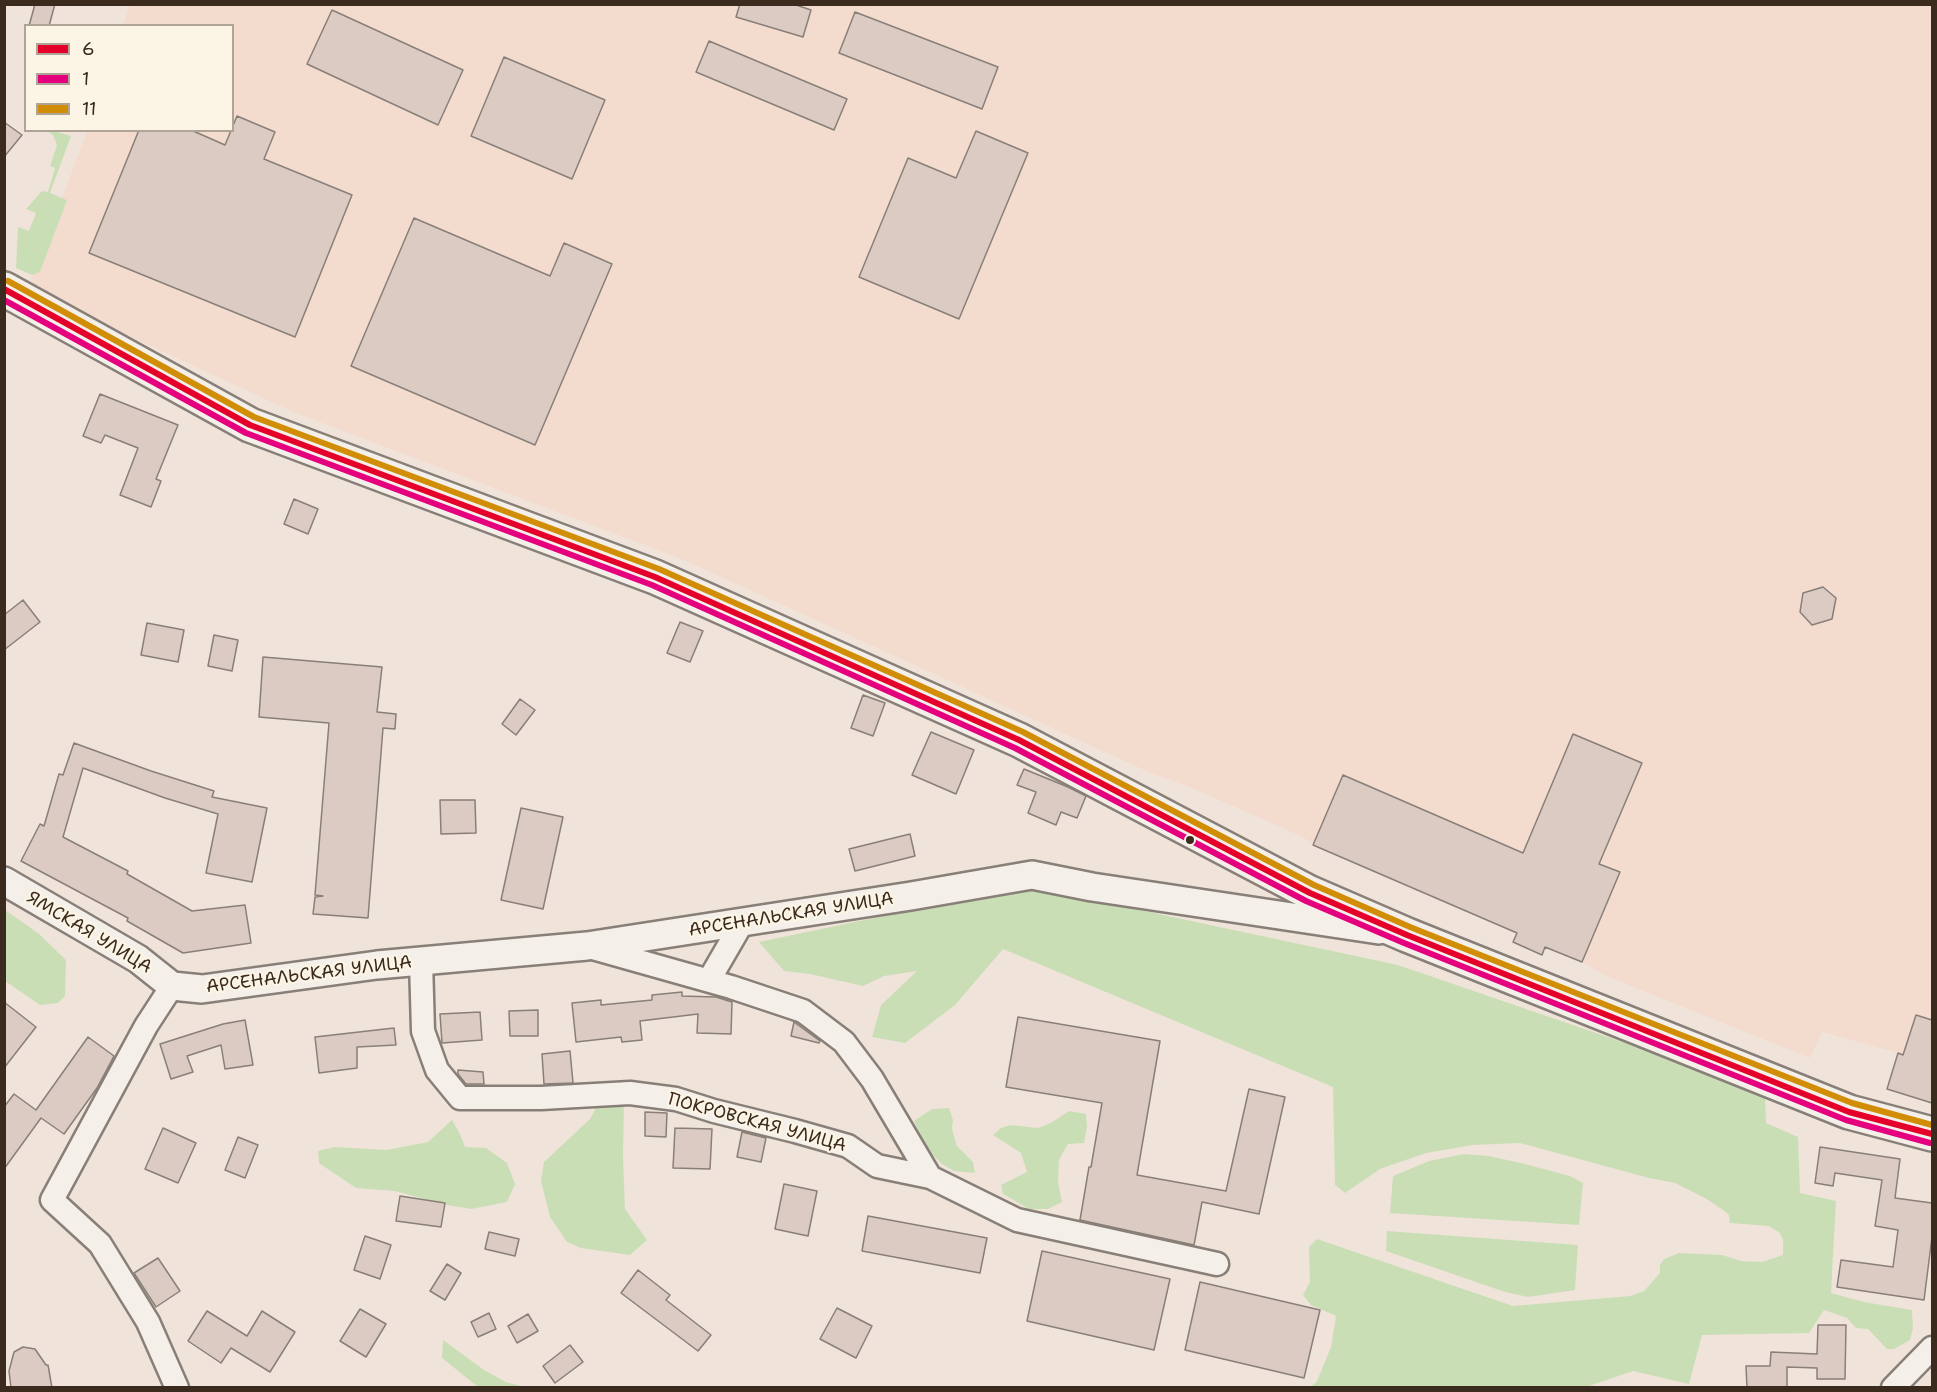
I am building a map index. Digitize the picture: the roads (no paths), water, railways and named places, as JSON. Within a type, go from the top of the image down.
[{"type":"main road","points":[[4,289],[250,425],[656,577],[1019,740],[1310,893],[1407,935],[1850,1112],[1932,1134]]},
{"type":"street","name":"АРСЕНАЛЬСКАЯ УЛИЦА","points":[[172,986],[202,989],[377,965],[587,946],[742,923],[1032,874],[1092,887],[1407,935]]},
{"type":"street","name":"ЯМСКАЯ УЛИЦА","points":[[4,881],[138,959],[172,986]]},
{"type":"street","points":[[708,980],[742,923]]},
{"type":"street","points":[[587,946],[708,980],[803,1011],[844,1042],[872,1079],[930,1177]]},
{"type":"street","name":"ПОКРОВСКАЯ УЛИЦА","points":[[421,961],[423,1031],[437,1070],[460,1098],[541,1098],[630,1093],[676,1099],[848,1146],[877,1166],[930,1177],[1017,1220],[1217,1264]]},
{"type":"street","points":[[172,986],[146,1026],[52,1200],[100,1244],[148,1322],[177,1388]]},
{"type":"street","points":[[1893,1388],[1932,1350]]}]
